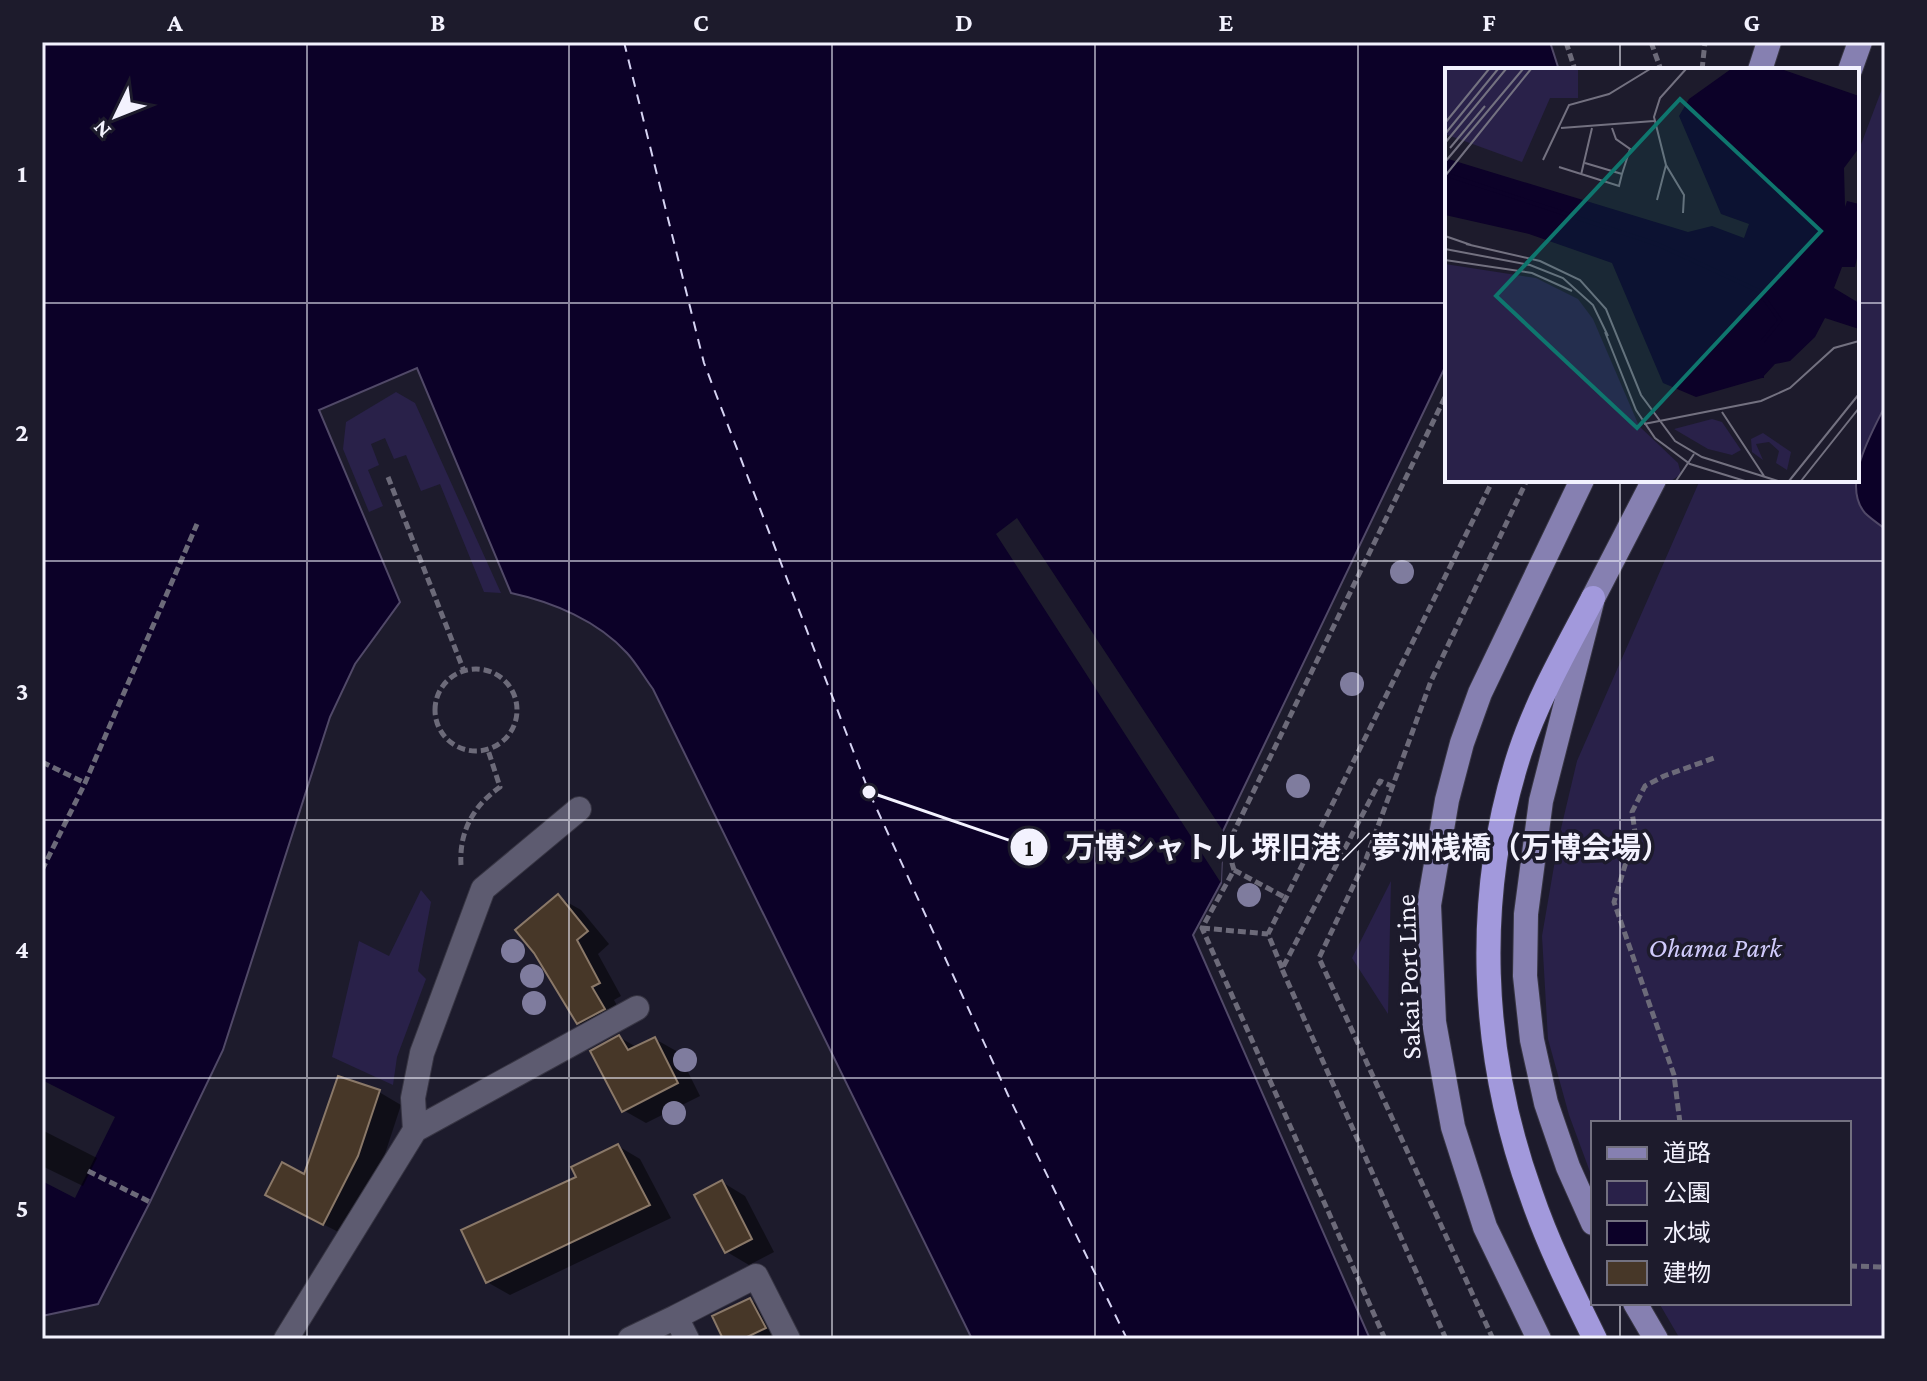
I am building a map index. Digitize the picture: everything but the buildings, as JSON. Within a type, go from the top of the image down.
[{"type":"highway","points":[[1593,598],[1549,682],[1520,751],[1499,831],[1489,902],[1488,978],[1494,1048],[1506,1115],[1531,1194],[1562,1272],[1595,1339]]},
{"type":"main road","points":[[1761,68],[1769,42]]},
{"type":"main road","points":[[1851,68],[1860,42]]},
{"type":"main road","name":"Sakai Port Line","points":[[1539,1339],[1485,1227],[1453,1127],[1434,1022],[1429,905],[1447,800],[1462,743],[1480,693],[1581,482]]},
{"type":"main road","points":[[1591,1219],[1568,1167],[1546,1103],[1532,1040],[1525,976],[1526,914],[1541,801],[1593,598],[1653,482]]},
{"type":"main road","points":[[1636,1305],[1656,1339]]},
{"type":"street","points":[[415,1130],[413,1098],[422,1053],[483,889],[579,809]]},
{"type":"street","points":[[286,1339],[415,1130],[637,1008]]},
{"type":"street","points":[[630,1339],[682,1328],[756,1276],[788,1339]]},
{"type":"path","points":[[1566,42],[1574,68]]},
{"type":"path","points":[[1651,42],[1660,68]]},
{"type":"path","points":[[1702,68],[1705,42]]},
{"type":"path","points":[[1202,928],[1234,870],[1227,846],[1445,397]]},
{"type":"path","points":[[388,477],[464,671]]},
{"type":"path","points":[[1446,1339],[1268,934],[1492,482]]},
{"type":"path","points":[[43,867],[85,783],[197,524]]},
{"type":"path","points":[[464,671],[490,671],[510,686],[516,698],[515,724],[500,744],[488,750],[462,749],[442,733],[437,722],[437,697],[452,676],[464,671]]},
{"type":"path","points":[[464,876],[461,847],[470,818],[488,795],[500,787],[488,750]]},
{"type":"path","points":[[1680,1121],[1674,1075],[1614,902],[1635,832],[1632,812],[1645,786],[1717,757]]},
{"type":"path","points":[[42,762],[85,783]]},
{"type":"path","points":[[1282,969],[1380,781],[1394,787]]},
{"type":"path","points":[[1234,870],[1286,898]]},
{"type":"path","points":[[1202,928],[1268,934]]},
{"type":"path","points":[[1202,928],[1385,1339]]},
{"type":"path","points":[[88,1171],[150,1202]]},
{"type":"path","points":[[1851,1266],[1885,1267]]},
{"type":"green space","name":"Ohama Park","points":[[1885,81],[1885,1339],[1680,1339],[1660,1305],[1851,1305],[1851,1121],[1591,1121],[1591,1175],[1569,1115],[1548,1039],[1542,936],[1559,837],[1577,761],[1699,482],[1859,482],[1859,150]]},
{"type":"green space","points":[[396,392],[415,403],[501,593],[484,592],[440,484],[421,491],[406,455],[394,459],[385,438],[371,444],[379,465],[368,470],[383,506],[369,512],[343,449],[346,422]]},
{"type":"green space","points":[[1391,881],[1388,1014],[1352,958]]},
{"type":"green space","points":[[421,890],[431,902],[418,971],[426,979],[397,1057],[393,1085],[332,1057],[359,941],[389,956]]},
{"type":"water","points":[[42,42],[1550,42],[1558,68],[1445,68],[1445,367],[1223,831],[1221,883],[1193,935],[1370,1339],[972,1339],[653,689],[627,653],[603,631],[574,614],[511,593],[417,368],[319,410],[400,602],[355,664],[330,717],[223,1050],[150,1202],[98,1304],[42,1316]]},
{"type":"water","points":[[1885,406],[1885,529],[1865,513],[1858,502],[1856,488],[1861,460]]},
{"type":"pier","points":[[1017,518],[1223,831],[1221,883],[996,534]]},
{"type":"pier","points":[[42,1080],[115,1117],[75,1198],[42,1181]]},
{"type":"ferry route","points":[[624,42],[704,363],[869,792],[1008,1095],[1127,1339]]},
{"type":"place","name":"万博シャトル 堺旧港／夢洲桟橋（万博会場）","points":[[869,792]]}]
